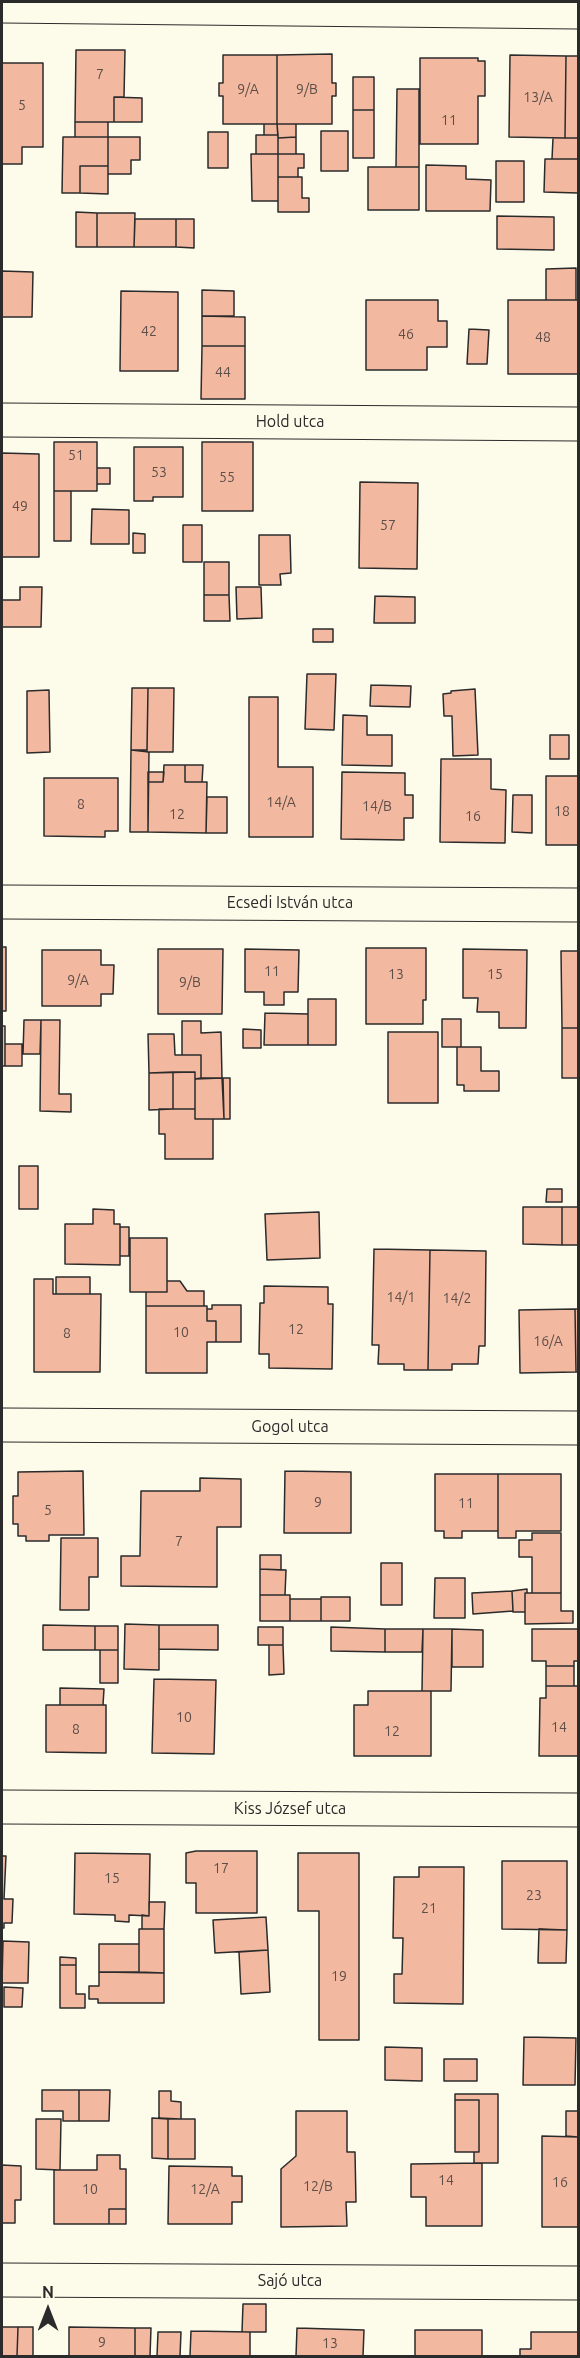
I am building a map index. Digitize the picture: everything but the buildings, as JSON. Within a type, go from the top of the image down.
[{"type":"street","points":[[2,6],[579,12]]},
{"type":"street","name":"Hold utca","points":[[2,420],[579,424]]},
{"type":"street","name":"Ecsedi István utca","points":[[2,902],[579,905]]},
{"type":"street","name":"Gogol utca","points":[[2,1425],[579,1428]]},
{"type":"street","name":"Kiss József utca","points":[[2,1806],[579,1810]]},
{"type":"street","name":"Sajó utca","points":[[2,2280],[579,2283]]}]
